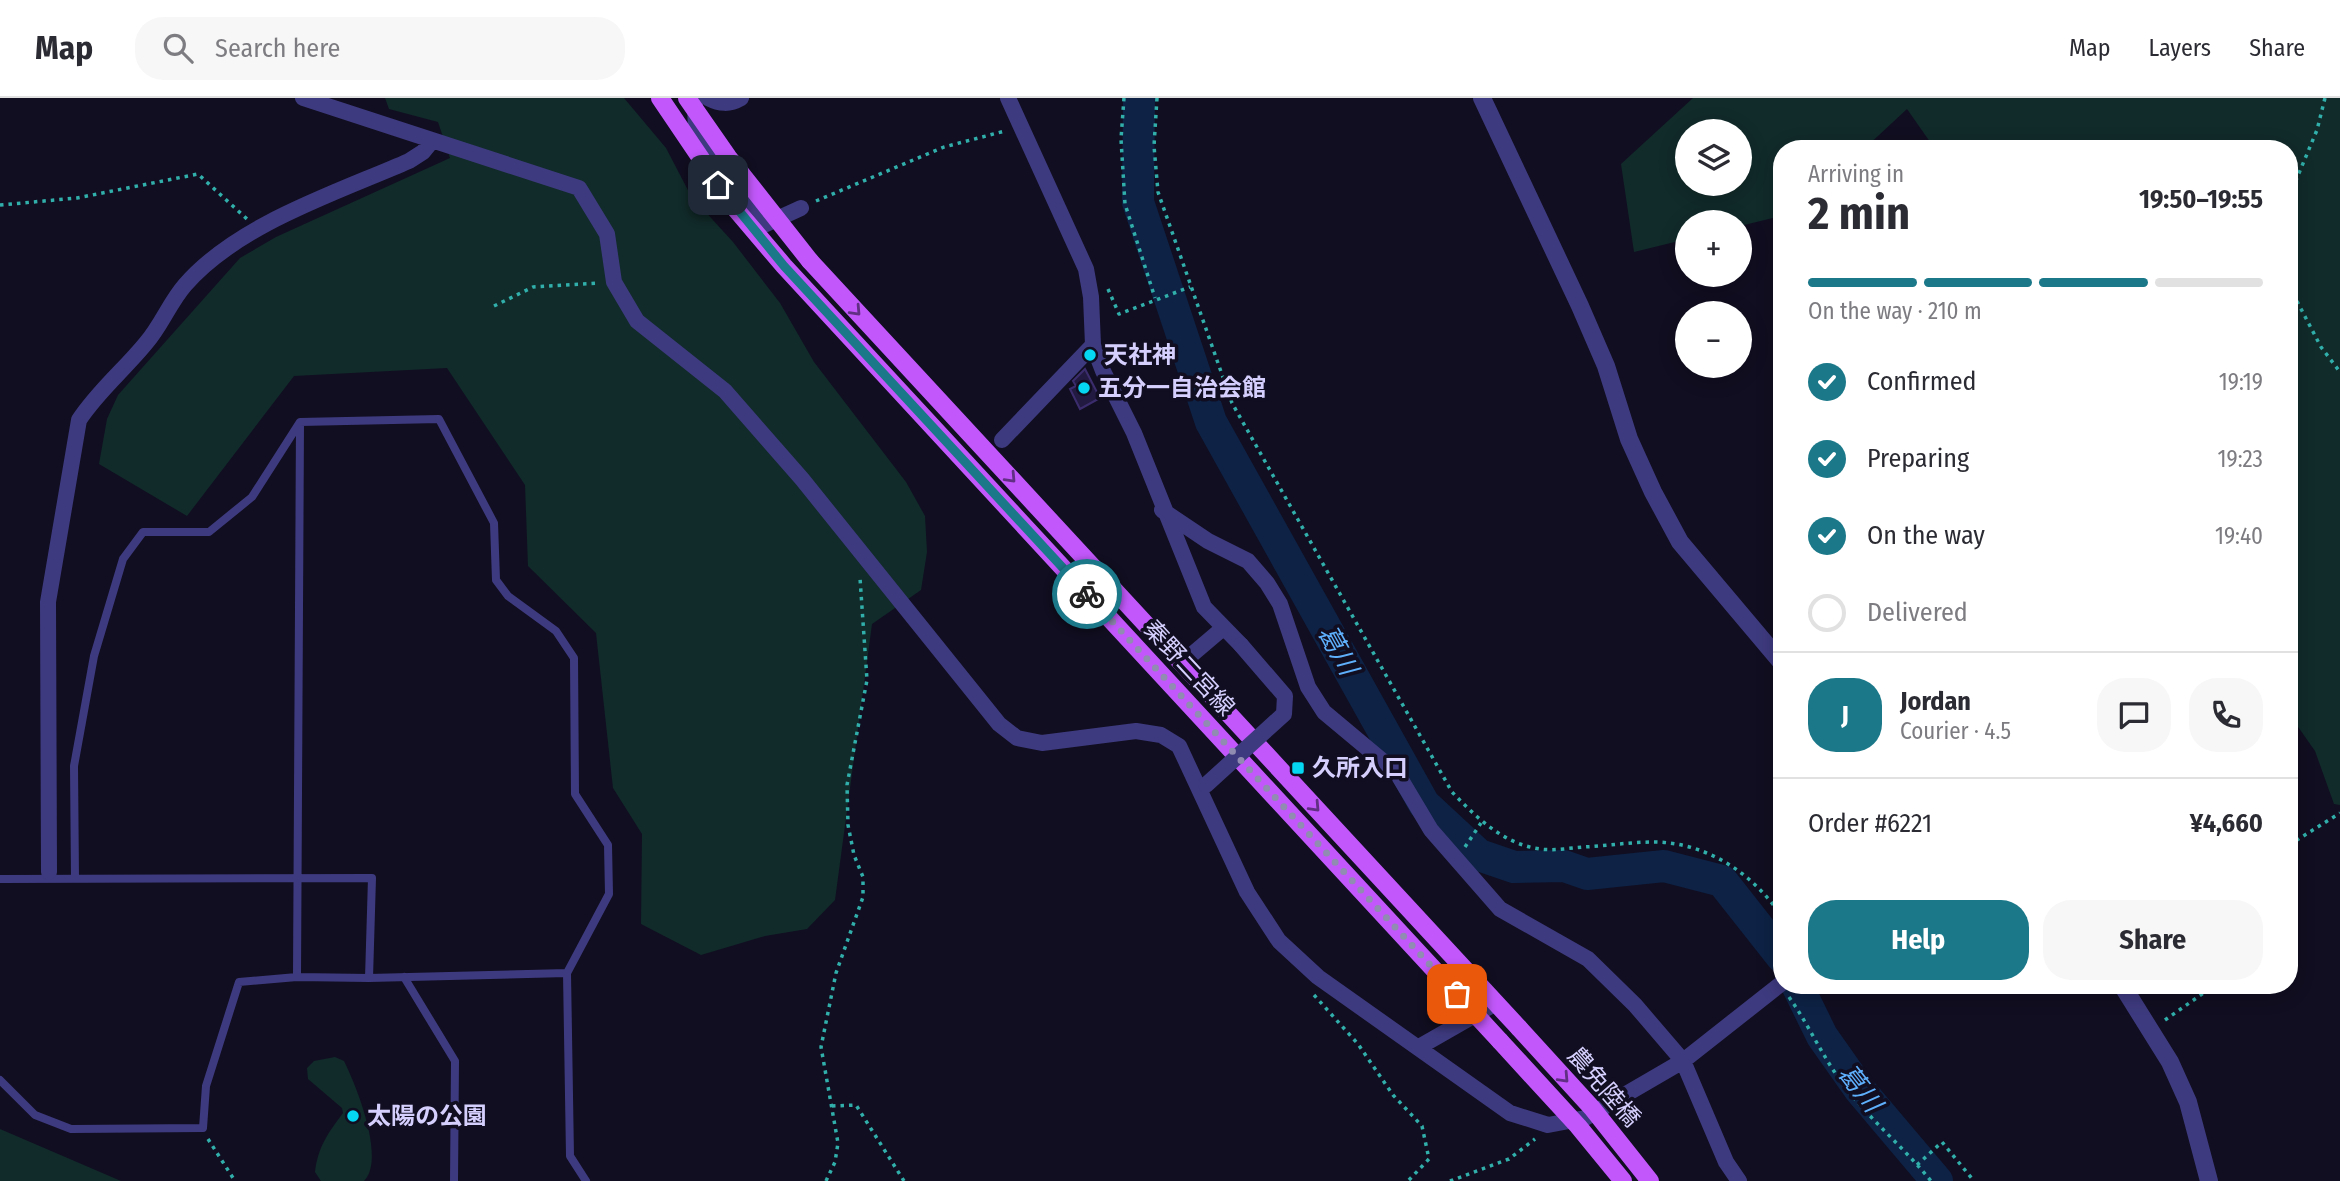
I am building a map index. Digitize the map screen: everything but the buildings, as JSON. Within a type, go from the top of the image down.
[{"type":"main road","name":"秦野二宮線","points":[[660,98],[725,195],[784,266],[1500,1041]]},
{"type":"main road","name":"秦野二宮線","points":[[687,98],[727,157],[810,261],[1519,1028]]},
{"type":"main road","name":"農免陸橋","points":[[1519,1028],[1592,1108],[1650,1181]]},
{"type":"main road","name":"農免陸橋","points":[[1500,1041],[1578,1126],[1623,1181]]},
{"type":"street","points":[[303,98],[579,188],[607,234],[614,282],[637,321],[725,391],[802,479],[858,552],[999,724],[1017,738],[1042,743],[1136,731],[1161,735],[1179,746],[1204,787],[1247,892],[1279,941],[1318,977],[1510,1113],[1548,1125],[1585,1118],[1683,1061],[1773,989]]},
{"type":"street","points":[[695,98],[695,131],[764,225],[801,208]]},
{"type":"street","points":[[708,98],[719,103],[732,103],[741,98]]},
{"type":"street","points":[[1008,98],[1086,269],[1091,297],[1093,345],[1134,433],[1204,607],[1285,696],[1284,714],[1204,787]]},
{"type":"street","points":[[1482,98],[1580,306],[1605,366],[1629,439],[1653,492],[1680,542],[1773,652]]},
{"type":"street","points":[[49,876],[48,602],[79,420],[92,400],[147,342],[184,286],[213,258],[257,229],[409,161],[423,152],[432,141]]},
{"type":"street","points":[[1002,440],[1093,345]]},
{"type":"street","points":[[1163,510],[1208,541],[1248,561],[1267,583],[1280,604],[1308,687],[1324,712],[1397,773],[1431,830],[1500,909],[1588,959],[1635,1005],[1683,1061],[1726,1162],[1739,1181]]},
{"type":"street","points":[[1182,663],[1222,629]]},
{"type":"street","points":[[2128,994],[2170,1062],[2188,1102],[2209,1181]]},
{"type":"street","points":[[1419,1047],[1496,1003]]},
{"type":"lane","points":[[300,422],[439,419],[494,523],[496,580],[508,596],[556,631],[574,658],[575,794],[608,845],[609,894],[566,973],[570,1156],[586,1181]]},
{"type":"lane","points":[[75,878],[74,766],[94,656],[123,559],[143,532],[209,532],[252,497],[300,422]]},
{"type":"lane","points":[[297,977],[300,422]]},
{"type":"lane","points":[[0,879],[49,876],[372,878],[369,978]]},
{"type":"lane","points":[[0,1080],[35,1115],[71,1129],[203,1128],[206,1086],[239,982],[297,977],[566,973]]},
{"type":"lane","points":[[404,977],[455,1061],[454,1181]]},
{"type":"path","points":[[1124,98],[1121,139],[1125,204],[1155,298],[1189,287]]},
{"type":"path","points":[[1157,98],[1154,146],[1158,192],[1219,371],[1243,424],[1452,792],[1481,823],[1508,838],[1539,849],[1653,842],[1688,846],[1712,854],[1749,878],[1773,904]]},
{"type":"path","points":[[2298,176],[2318,130],[2325,98]]},
{"type":"path","points":[[819,199],[944,147],[1021,126]]},
{"type":"path","points":[[0,205],[77,198],[198,174],[257,229]]},
{"type":"path","points":[[494,306],[533,288],[599,283]]},
{"type":"path","points":[[2298,303],[2321,347],[2340,372]]},
{"type":"path","points":[[826,1181],[835,1162],[838,1143],[821,1047],[836,972],[863,897],[863,877],[854,855],[848,825],[847,785],[867,680],[858,552]]},
{"type":"path","points":[[2298,839],[2340,813]]},
{"type":"path","points":[[1458,858],[1481,823]]},
{"type":"path","points":[[1787,994],[1847,1091],[1931,1181]]},
{"type":"path","points":[[2150,1030],[2202,994]]},
{"type":"path","points":[[1314,995],[1358,1044],[1393,1096],[1422,1126],[1429,1159],[1408,1181]]},
{"type":"path","points":[[832,1106],[856,1105],[904,1181]]},
{"type":"path","points":[[1450,1181],[1509,1159],[1528,1146],[1548,1125]]},
{"type":"path","points":[[1917,1165],[1942,1142],[1974,1181]]},
{"type":"green space","points":[[385,98],[624,98],[666,148],[691,196],[733,242],[780,303],[814,362],[906,482],[925,516],[927,552],[921,590],[872,624],[835,900],[807,929],[765,936],[701,955],[641,924],[642,834],[613,788],[596,633],[528,566],[525,485],[447,368],[294,376],[187,516],[99,464],[107,419],[118,395],[240,258],[276,237],[450,158],[438,122],[389,109]]},
{"type":"green space","points":[[1693,98],[2340,98],[2340,805],[2334,804],[2315,751],[2298,727],[2298,140],[1929,140],[1907,109],[1874,140],[1773,140],[1773,218],[1752,223],[1752,210],[1675,210],[1675,242],[1634,252],[1621,164]]},
{"type":"green space","name":"太陽の公園","points":[[335,1057],[344,1061],[367,1122],[372,1156],[370,1171],[364,1181],[321,1181],[315,1172],[324,1141],[343,1113],[342,1108],[308,1079],[307,1068],[314,1061]]},
{"type":"green space","points":[[0,1129],[121,1181],[0,1181]]},
{"type":"waterway","name":"葛川","points":[[1139,98],[1138,202],[1211,422],[1424,804],[1479,855],[1514,867],[1564,866],[1587,874],[1664,866],[1722,881],[1773,946]]},
{"type":"waterway","name":"葛川","points":[[1801,994],[1822,1036],[1860,1090],[1937,1181]]},
{"type":"way so far","points":[[1087,594],[1457,994]]},
{"type":"place","name":"天社神","points":[[1090,355]]},
{"type":"place","name":"五分一自治会館","points":[[1084,388]]},
{"type":"place","name":"久所入口","points":[[1298,768]]},
{"type":"place","name":"太陽の公園","points":[[353,1116]]},
{"type":"route","points":[[718,185],[784,266],[1087,594]]}]
